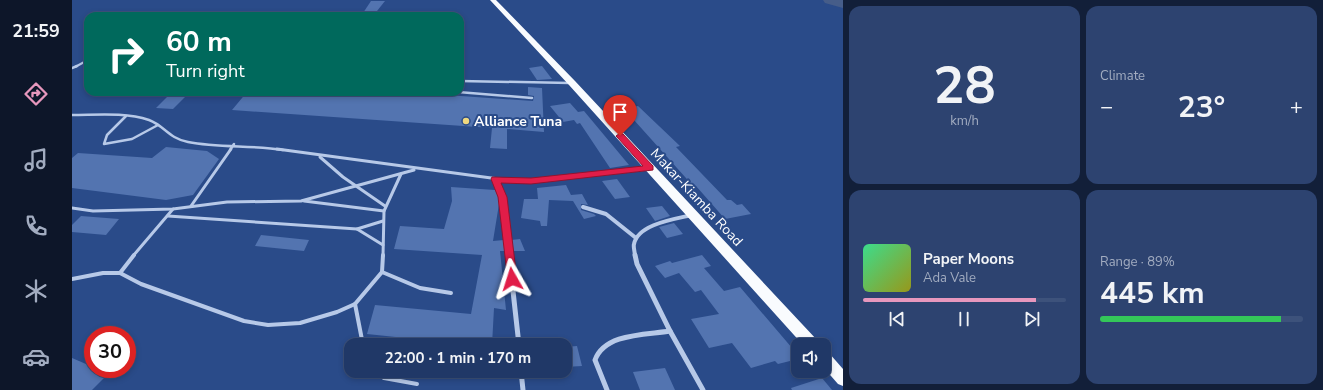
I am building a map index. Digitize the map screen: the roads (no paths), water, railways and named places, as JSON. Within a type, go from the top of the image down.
[{"type":"main road","name":"Makar-Kiamba Road","points":[[494,0],[806,338]]},
{"type":"main road","points":[[831,366],[843,379]]},
{"type":"street","points":[[495,179],[502,197],[517,338]]},
{"type":"street","points":[[583,207],[594,209],[610,215],[636,238]]},
{"type":"street","points":[[692,215],[650,226],[636,238],[633,245],[637,264],[670,331],[703,390]]},
{"type":"street","points":[[607,390],[595,360],[601,348],[607,344],[622,339],[670,331]]},
{"type":"street","points":[[522,378],[523,390]]},
{"type":"lane","points":[[72,68],[84,62]]},
{"type":"lane","points":[[464,81],[549,84],[572,83]]},
{"type":"lane","points":[[464,92],[532,98]]},
{"type":"lane","points":[[72,115],[126,116],[148,120],[158,125],[167,134],[179,140],[276,149],[495,179],[531,181],[650,168]]},
{"type":"lane","points":[[126,116],[107,135],[104,144],[117,144],[130,140],[158,125]]},
{"type":"lane","points":[[190,206],[223,162],[234,144]]},
{"type":"lane","points":[[320,156],[333,169],[359,186],[385,206]]},
{"type":"lane","points":[[301,201],[359,186],[415,169]]},
{"type":"lane","points":[[72,279],[103,273],[120,273],[141,284],[244,321],[268,325],[300,323],[337,312],[355,304],[382,272],[384,211],[401,174]]},
{"type":"lane","points":[[72,208],[93,210],[173,209],[227,202],[301,201],[384,211]]},
{"type":"lane","points":[[120,273],[143,242],[173,209]]},
{"type":"lane","points":[[168,216],[357,230],[383,221]]},
{"type":"lane","points":[[357,230],[383,245]]},
{"type":"lane","points":[[382,272],[420,288],[450,293]]},
{"type":"lane","points":[[355,304],[362,338]]},
{"type":"lane","points":[[384,378],[417,384]]},
{"type":"waterway","points":[[830,0],[843,4]]},
{"type":"place","name":"Alliance Tuna","points":[[466,121]]}]
